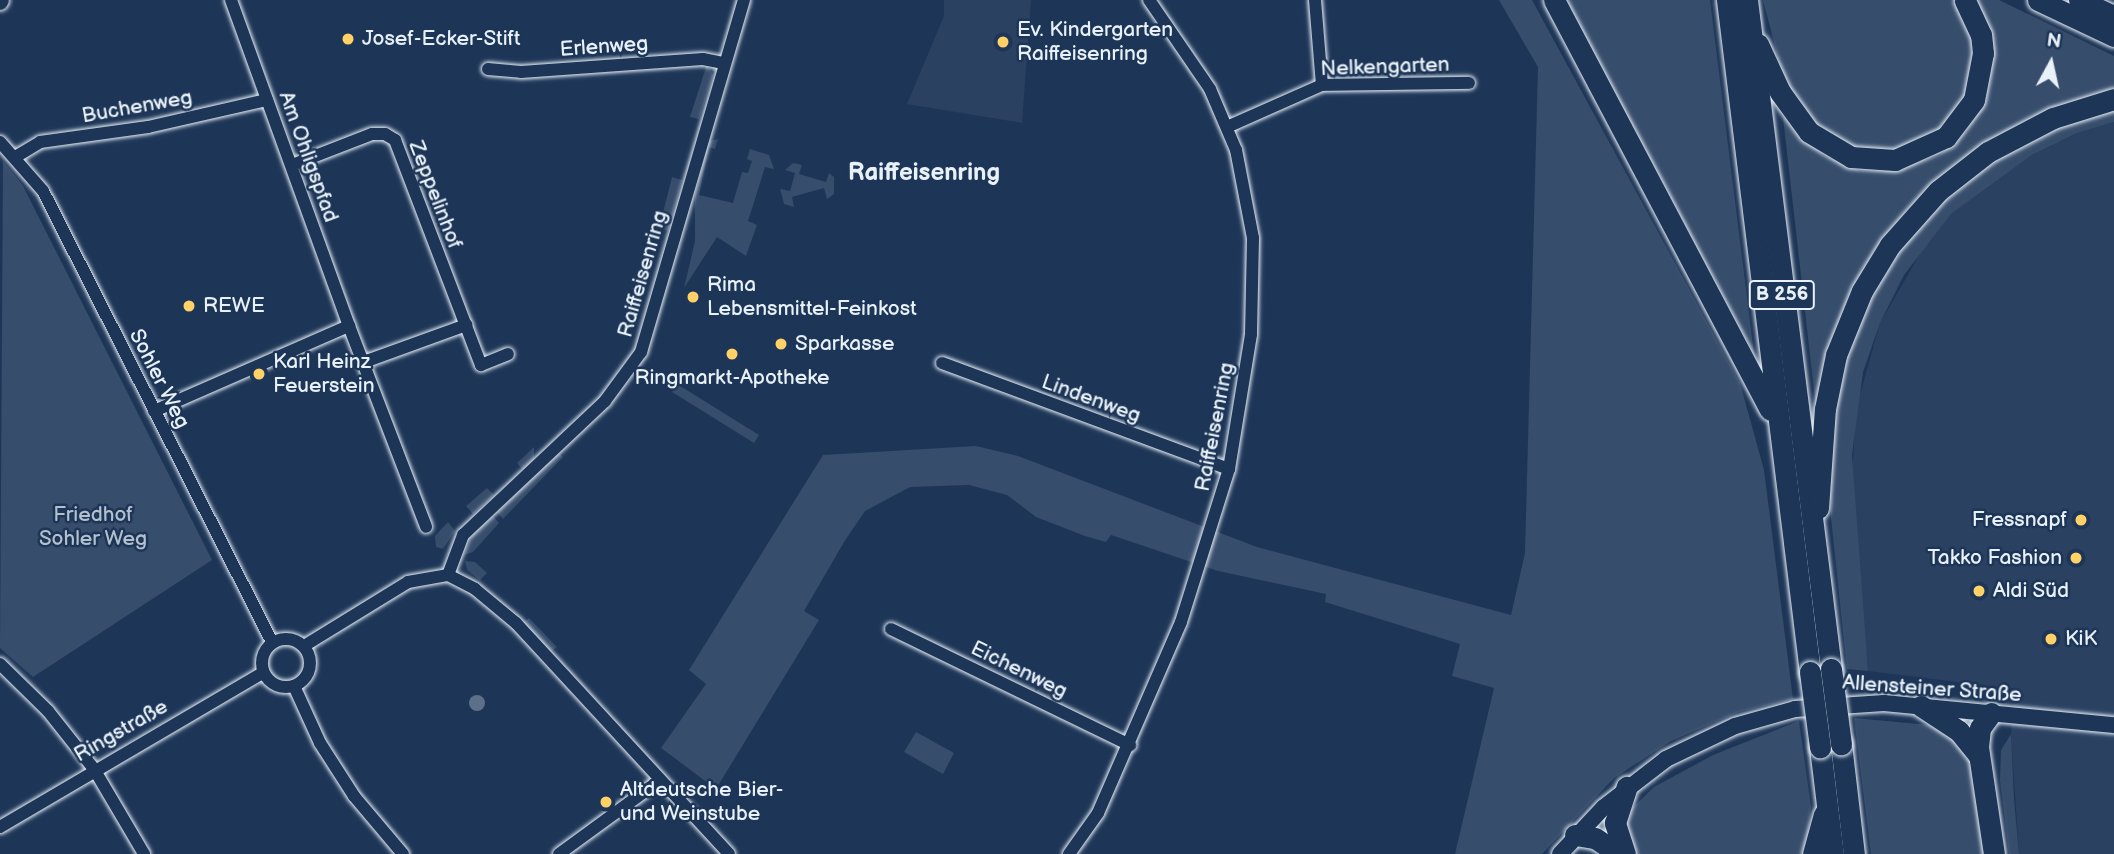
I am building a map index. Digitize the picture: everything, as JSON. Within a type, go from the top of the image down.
[{"type":"highway","points":[[1554,0],[1758,381],[1780,432]]},
{"type":"highway","name":"B 256","points":[[1727,0],[1780,432],[1821,670],[1830,745],[1854,854]]},
{"type":"highway","name":"B 256","points":[[1747,0],[1815,563],[1821,670]]},
{"type":"highway","points":[[1751,27],[1780,92],[1809,132],[1851,157],[1895,160],[1946,137],[1974,100],[1983,53],[1981,35],[1965,0]]},
{"type":"highway","points":[[2038,0],[2114,36]]},
{"type":"highway","points":[[2079,0],[2114,16]]},
{"type":"highway","points":[[1815,563],[1822,439],[1831,378],[1844,331],[1870,275],[1923,206],[1970,164],[2031,128],[2114,99]]},
{"type":"highway","points":[[1921,706],[1959,731],[1979,756]]},
{"type":"highway","points":[[1991,713],[1980,728],[1979,756],[1994,854]]},
{"type":"highway","points":[[1991,713],[2002,854]]},
{"type":"highway","name":"B 256","points":[[1830,745],[1826,805],[1833,854]]},
{"type":"highway","points":[[1625,854],[1615,823],[1627,787]]},
{"type":"highway","points":[[1813,854],[1826,805]]},
{"type":"highway","points":[[1575,835],[1590,854]]},
{"type":"highway","points":[[1575,835],[1595,838],[1619,854]]},
{"type":"street","name":"Am Ohligspfad","points":[[231,0],[349,326],[426,527]]},
{"type":"street","name":"Raiffeisenring","points":[[448,575],[463,535],[606,401],[641,352],[723,63],[744,0]]},
{"type":"street","name":"Raiffeisenring","points":[[1069,854],[1098,813],[1130,745],[1181,622],[1229,469],[1245,386],[1254,270],[1248,206],[1227,127],[1190,54],[1149,0]]},
{"type":"street","points":[[1315,0],[1322,85]]},
{"type":"street","name":"Erlenweg","points":[[488,68],[521,72],[703,59],[723,63]]},
{"type":"street","name":"Nelkengarten","points":[[1227,127],[1322,85],[1469,83]]},
{"type":"street","name":"Buchenweg","points":[[17,156],[40,142],[148,127],[268,100]]},
{"type":"street","name":"Zeppelinhof","points":[[292,164],[372,135],[385,134],[395,140],[481,365],[508,354]]},
{"type":"street","name":"Sohler Weg","points":[[0,142],[17,156],[43,191],[272,642]]},
{"type":"street","points":[[364,362],[466,325]]},
{"type":"street","points":[[154,411],[349,326]]},
{"type":"street","name":"Lindenweg","points":[[942,363],[1229,469]]},
{"type":"street","points":[[304,646],[408,582],[432,575],[448,575],[475,589],[516,623],[729,854]]},
{"type":"street","name":"Eichenweg","points":[[891,629],[1130,745]]},
{"type":"street","points":[[288,638],[304,646],[310,664],[302,681],[294,686],[276,685],[264,673],[262,656],[272,642],[288,638]]},
{"type":"street","points":[[0,664],[48,710],[94,769],[144,854]]},
{"type":"street","name":"Ringstraße","points":[[0,827],[94,769],[264,673]]},
{"type":"street","points":[[294,686],[320,743],[354,796],[403,854]]},
{"type":"street","name":"Allensteiner Straße","points":[[1560,854],[1575,835],[1627,787],[1686,748],[1759,718],[1841,703],[1921,706],[2111,723]]},
{"type":"street","points":[[559,854],[659,781]]},
{"type":"shaded area","points":[[944,0],[1031,0],[1022,123],[907,104],[944,16]]},
{"type":"shaded area","points":[[2114,122],[2114,854],[2019,854],[2011,734],[2015,689],[1868,671],[1851,495],[1856,409],[1880,323],[1928,240],[1951,214],[2032,155],[2077,133]]},
{"type":"shaded area","points":[[474,695],[480,695],[485,703],[483,709],[474,711],[469,706],[469,700]]},
{"type":"green space","points":[[1499,0],[1532,0],[1740,383],[1764,470],[1793,699],[1739,712],[1671,741],[1614,778],[1542,854],[1455,854],[1494,688],[1452,676],[1460,644],[1325,602],[1326,594],[1218,571],[1111,535],[1106,542],[1085,536],[1036,517],[1007,495],[969,485],[910,487],[865,511],[844,542],[804,611],[819,620],[716,789],[661,748],[706,684],[689,670],[823,455],[976,446],[1018,456],[1257,547],[1511,615],[1525,553],[1538,67]]},
{"type":"green space","points":[[1564,0],[1710,0],[1754,354],[1637,134]]},
{"type":"green space","points":[[1763,0],[1957,0],[1978,59],[1956,118],[1906,151],[1862,152],[1818,132],[1784,81]]},
{"type":"green space","points":[[1976,0],[1999,0],[2114,56],[2114,88],[2062,105],[1950,171],[1908,208],[1884,240],[1816,408],[1783,117],[1823,155],[1860,171],[1891,171],[1939,156],[1968,129],[1988,88],[1993,48]]},
{"type":"green space","points":[[707,64],[713,75],[699,119],[690,117]]},
{"type":"green space","points":[[2114,107],[2114,122],[2077,133],[2032,155],[1951,214],[1904,275],[1880,323],[1863,372],[1852,455],[1868,671],[1847,669],[1831,518],[1829,445],[1838,379],[1866,302],[1905,239],[1960,182],[2034,134]]},
{"type":"green space","points":[[718,139],[715,149],[709,147],[699,195],[733,203],[742,172],[748,173],[752,161],[747,159],[750,149],[769,155],[774,169],[765,167],[748,221],[757,225],[746,256],[717,237],[684,288],[695,241],[695,195],[709,141]]},
{"type":"green space","name":"Friedhof Sohler Weg","points":[[3,161],[23,186],[212,560],[33,677],[0,648]]},
{"type":"green space","points":[[793,163],[802,165],[799,174],[826,182],[829,173],[834,177],[834,194],[827,199],[824,188],[792,197],[794,207],[784,204],[780,189],[790,191],[795,173],[785,170]]},
{"type":"green space","points":[[672,177],[682,180],[668,231],[659,228]]},
{"type":"green space","points":[[677,384],[759,435],[754,443],[672,392]]},
{"type":"green space","points":[[534,447],[534,462],[523,470],[517,463]]},
{"type":"green space","points":[[559,453],[563,457],[503,519],[497,512]]},
{"type":"green space","points":[[487,488],[494,495],[473,514],[466,506]]},
{"type":"green space","points":[[493,516],[499,523],[473,552],[464,555],[473,534]]},
{"type":"green space","points":[[448,522],[455,531],[443,549],[436,547],[435,536]]},
{"type":"green space","points":[[465,561],[475,562],[487,573],[480,580],[467,570]]},
{"type":"green space","points":[[529,618],[557,647],[550,652],[523,623]]},
{"type":"green space","points":[[1854,718],[1929,725],[1954,734],[1973,763],[1989,854],[1871,854]]},
{"type":"green space","points":[[1799,721],[1811,807],[1806,854],[1634,854],[1622,838],[1626,814],[1654,787],[1713,755]]},
{"type":"green space","points":[[916,732],[954,753],[943,774],[904,752]]},
{"type":"green space","points":[[2011,734],[2019,854],[2009,854],[2000,780],[2001,750]]},
{"type":"place","name":"Josef-Ecker-Stift","points":[[348,39]]},
{"type":"place","name":"Ev. Kindergarten Raiffeisenring","points":[[1003,42]]},
{"type":"place","name":"Rima Lebensmittel-Feinkost","points":[[693,297]]},
{"type":"place","name":"REWE","points":[[189,306]]},
{"type":"place","name":"Sparkasse","points":[[781,344]]},
{"type":"place","name":"Ringmarkt-Apotheke","points":[[732,354]]},
{"type":"place","name":"Karl Heinz Feuerstein","points":[[259,374]]},
{"type":"place","name":"Fressnapf","points":[[2081,520]]},
{"type":"place","name":"Takko Fashion","points":[[2076,558]]},
{"type":"place","name":"Aldi Süd","points":[[1979,591]]},
{"type":"place","name":"KiK","points":[[2051,639]]},
{"type":"place","name":"Altdeutsche Bier- und Weinstube","points":[[606,802]]},
{"type":"district","name":"Raiffeisenring","points":[[924,173]]}]
